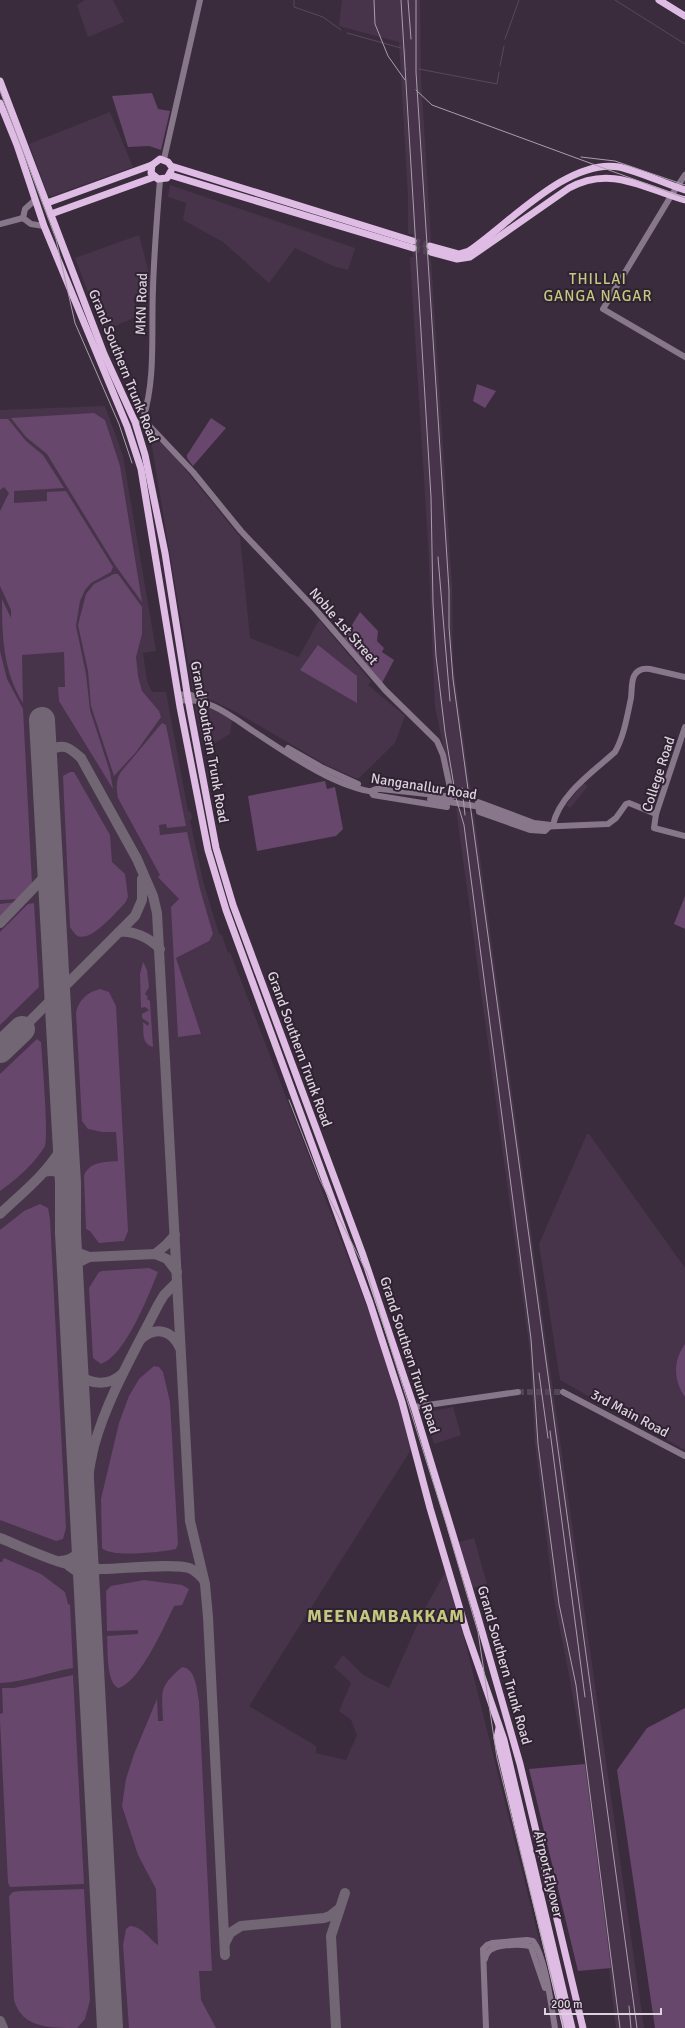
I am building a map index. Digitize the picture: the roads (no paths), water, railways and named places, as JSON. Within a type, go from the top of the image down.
[{"type":"main road","points":[[659,0],[685,16]]},
{"type":"main road","points":[[667,0],[685,11]]},
{"type":"main road","name":"Grand Southern Trunk Road","points":[[0,81],[104,354],[135,422],[144,467],[165,553],[188,697],[216,848],[233,905],[363,1255],[414,1407],[477,1614],[520,1764],[583,2028]]},
{"type":"main road","name":"Grand Southern Trunk Road","points":[[0,103],[17,145],[44,226],[144,467],[178,698],[208,850],[226,910],[370,1303],[402,1402],[430,1508],[467,1633],[500,1726]]},
{"type":"main road","points":[[47,203],[152,165],[158,160],[164,159],[171,166],[291,208]]},
{"type":"main road","points":[[152,165],[151,173],[157,178]]},
{"type":"main road","points":[[170,175],[171,166]]},
{"type":"main road","points":[[685,190],[618,167],[593,167],[564,180],[469,251],[459,254],[430,249],[456,259],[470,257],[528,215],[576,184],[596,177],[619,178],[685,200]]},
{"type":"main road","points":[[51,214],[157,178],[167,178],[170,175],[291,208],[413,244]]},
{"type":"main road","points":[[127,426],[135,422]]},
{"type":"main road","points":[[500,1726],[497,1738],[566,2028]]},
{"type":"main road","name":"Airport Flyover","points":[[500,1726],[572,2028]]},
{"type":"street","points":[[164,159],[200,0]]},
{"type":"street","points":[[685,175],[604,309],[685,357]]},
{"type":"street","name":"MKN Road","points":[[143,419],[149,393],[151,372],[157,178]]},
{"type":"street","points":[[23,218],[25,209],[35,200]]},
{"type":"street","points":[[0,224],[23,218]]},
{"type":"street","points":[[23,218],[31,224],[44,226]]},
{"type":"street","points":[[135,422],[143,419]]},
{"type":"street","name":"Noble 1st Street","points":[[143,419],[193,472],[242,531],[315,609],[385,690],[437,741],[443,756],[452,797],[445,796]]},
{"type":"street","points":[[656,814],[632,804],[626,804],[616,818],[608,824],[552,825],[534,823],[478,802],[479,812],[533,830],[545,831],[552,825],[557,812],[574,789],[615,752],[619,745],[628,712],[633,680],[638,672],[645,668],[650,668],[685,677]]},
{"type":"street","points":[[178,698],[188,697]]},
{"type":"street","name":"Nanganallur Road","points":[[188,697],[223,707],[258,732],[325,775],[371,791],[475,806],[536,827],[552,825]]},
{"type":"street","name":"College Road","points":[[685,727],[656,814],[654,828],[685,836]]},
{"type":"street","points":[[376,789],[445,796],[447,807],[373,795],[371,791],[376,789]]},
{"type":"street","points":[[414,1407],[518,1392]]},
{"type":"street","name":"3rd Main Road","points":[[563,1392],[685,1456]]},
{"type":"street","points":[[488,2028],[483,1949],[492,1943],[527,1940],[533,1941],[537,1948],[555,2028]]},
{"type":"street","points":[[488,2028],[485,1960],[487,1952],[492,1949],[520,1945],[531,1947],[543,1984],[548,1993]]},
{"type":"waterway","points":[[294,0],[294,7],[323,17],[341,30]]},
{"type":"waterway","points":[[505,39],[519,0]]},
{"type":"waterway","points":[[615,0],[685,44]]},
{"type":"waterway","points":[[347,33],[401,48]]},
{"type":"waterway","points":[[500,66],[504,46]]},
{"type":"waterway","points":[[405,49],[405,69],[407,69]]},
{"type":"waterway","points":[[419,69],[497,84],[499,72]]},
{"type":"tunnel","points":[[413,241],[430,246]]},
{"type":"tunnel","points":[[413,248],[431,252]]},
{"type":"tunnel","points":[[518,1392],[563,1392]]},
{"type":"railway","points":[[374,0],[375,24],[388,56],[405,80]]},
{"type":"railway","points":[[401,0],[431,497],[433,603],[436,656],[445,732],[456,798],[464,825],[531,1339],[538,1444],[559,1604],[576,1685],[620,2028]]},
{"type":"railway","points":[[408,0],[411,39]]},
{"type":"railway","points":[[416,0],[416,72],[449,590],[449,627],[453,679],[637,2028]]},
{"type":"railway","points":[[416,90],[432,105],[685,198]]},
{"type":"railway","points":[[0,91],[56,239],[75,323],[119,424],[132,463]]},
{"type":"railway","points":[[581,157],[615,161],[685,185]]},
{"type":"railway","points":[[438,557],[450,701]]},
{"type":"railway","points":[[462,788],[465,815]]},
{"type":"railway","points":[[289,1100],[320,1180],[367,1273],[445,1520],[478,1632],[497,1758],[564,2028]]},
{"type":"railway","points":[[539,1373],[548,1438]]},
{"type":"railway","points":[[550,1431],[585,1697]]},
{"type":"railway","points":[[629,2006],[631,2028]]},
{"type":"district","name":"THILLAI GANGA NAGAR","points":[[598,288]]},
{"type":"district","name":"MEENAMBAKKAM","points":[[386,1616]]}]
